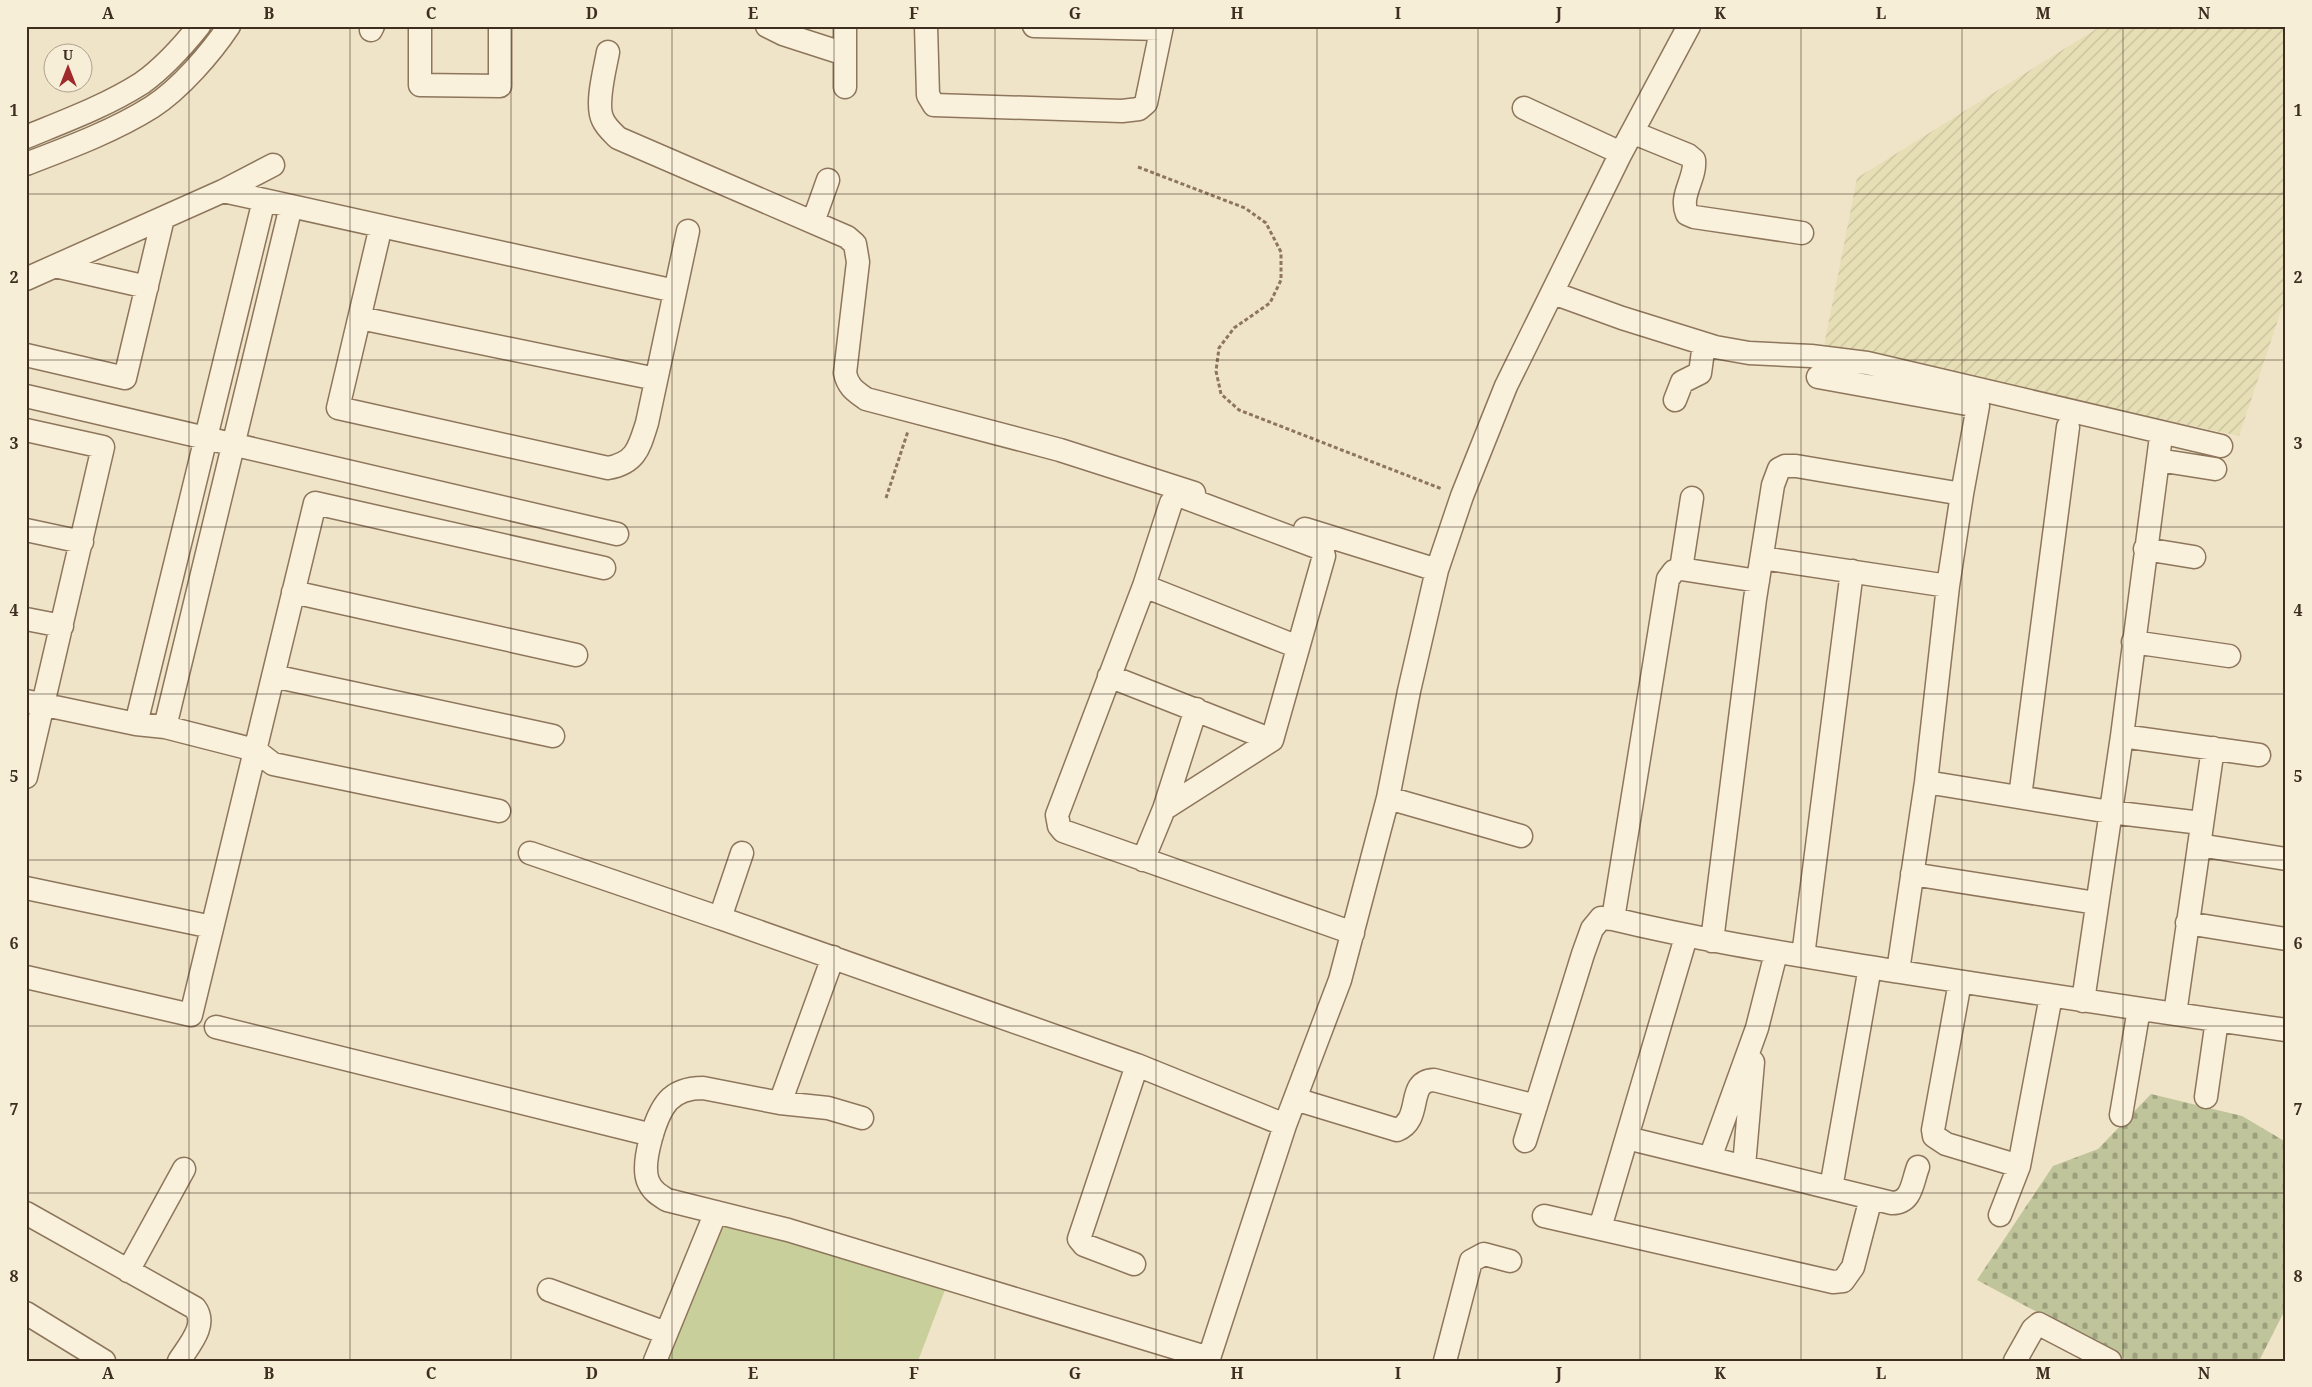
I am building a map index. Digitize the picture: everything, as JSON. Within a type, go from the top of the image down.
[{"type":"street","points":[[26,137],[102,105],[142,82],[172,57],[199,26]]},
{"type":"street","points":[[26,164],[109,129],[153,106],[194,71],[218,43],[229,26]]},
{"type":"street","points":[[420,26],[420,85],[500,86],[500,26]]},
{"type":"street","points":[[767,26],[776,32],[844,54]]},
{"type":"street","points":[[844,87],[845,26]]},
{"type":"street","points":[[926,26],[928,96],[934,105],[1122,111],[1139,109],[1146,103],[1162,27],[1034,26]]},
{"type":"street","points":[[862,1118],[828,1108],[780,1103],[703,1088],[691,1088],[669,1100],[662,1109],[652,1135],[646,1172],[652,1188],[657,1194],[667,1200],[788,1230],[1210,1359],[1285,1124],[1340,980],[1388,798],[1409,691],[1437,570],[1462,496],[1506,386],[1622,153],[1689,26]]},
{"type":"street","points":[[608,52],[600,104],[602,118],[618,138],[847,237],[855,244],[858,251],[845,373],[847,382],[852,390],[866,399],[1060,450],[1180,492],[1322,549],[1324,556],[1272,740],[1164,809]]},
{"type":"street","points":[[1524,108],[1622,153]]},
{"type":"street","points":[[1634,133],[1688,155],[1694,160],[1695,167],[1684,199],[1687,214],[1694,218],[1802,233]]},
{"type":"street","points":[[26,278],[223,191],[273,165]]},
{"type":"street","points":[[813,222],[828,180]]},
{"type":"street","points":[[223,191],[675,291]]},
{"type":"street","points":[[136,724],[264,200]]},
{"type":"street","points":[[165,727],[290,206]]},
{"type":"street","points":[[26,355],[125,378],[163,218]]},
{"type":"street","points":[[381,226],[338,408],[608,468],[623,465],[638,450],[647,423],[688,230]]},
{"type":"street","points":[[55,266],[146,287]]},
{"type":"street","points":[[1553,292],[1622,318],[1704,344],[1749,353],[1811,356],[1867,364],[2221,446]]},
{"type":"street","points":[[360,318],[656,378]]},
{"type":"street","points":[[1675,400],[1682,382],[1700,373],[1704,344]]},
{"type":"street","points":[[1818,377],[1978,406],[1948,586],[1926,782],[1898,971]]},
{"type":"street","points":[[26,396],[617,534]]},
{"type":"street","points":[[2020,797],[2068,427]]},
{"type":"street","points":[[26,430],[103,447],[62,626],[35,703],[26,777]]},
{"type":"street","points":[[2083,1000],[2122,736],[2159,452],[2215,469]]},
{"type":"street","points":[[1712,941],[1758,581],[1773,486],[1779,469],[1785,466],[1962,494]]},
{"type":"street","points":[[1180,492],[1437,570]]},
{"type":"street","points":[[1180,492],[1171,503],[1144,586],[1057,816],[1057,821],[1063,831],[1353,933]]},
{"type":"street","points":[[1681,569],[1692,498]]},
{"type":"street","points":[[26,977],[191,1014],[314,503],[604,568]]},
{"type":"street","points":[[26,530],[82,542]]},
{"type":"street","points":[[2145,549],[2194,557]]},
{"type":"street","points":[[1762,558],[1948,586]]},
{"type":"street","points":[[1613,919],[1668,579],[1674,571],[1681,569],[1758,581]]},
{"type":"street","points":[[1803,956],[1852,572]]},
{"type":"street","points":[[1144,586],[1298,647]]},
{"type":"street","points":[[293,592],[576,655]]},
{"type":"street","points":[[26,618],[62,626]]},
{"type":"street","points":[[2133,642],[2229,656]]},
{"type":"street","points":[[273,676],[553,736]]},
{"type":"street","points":[[1109,676],[1272,740]]},
{"type":"street","points":[[35,703],[136,724],[165,727],[255,750],[273,764],[499,811]]},
{"type":"street","points":[[1143,860],[1164,809],[1196,709]]},
{"type":"street","points":[[2122,736],[2259,755]]},
{"type":"street","points":[[2175,1014],[2213,748]]},
{"type":"street","points":[[1926,782],[2110,812],[2200,834],[2286,859]]},
{"type":"street","points":[[1388,798],[1521,836]]},
{"type":"street","points":[[530,853],[1137,1065],[1285,1124]]},
{"type":"street","points":[[720,918],[742,854]]},
{"type":"street","points":[[1912,874],[2096,903]]},
{"type":"street","points":[[26,888],[212,927]]},
{"type":"street","points":[[1525,1141],[1592,928],[1601,918],[1613,919],[1686,937],[1776,952],[2051,996],[2286,1030]]},
{"type":"street","points":[[2187,923],[2286,939]]},
{"type":"street","points":[[1600,1228],[1686,937]]},
{"type":"street","points":[[1710,1158],[1756,1028],[1776,952]]},
{"type":"street","points":[[780,1103],[832,957]]},
{"type":"street","points":[[1831,1188],[1870,967]]},
{"type":"street","points":[[1960,982],[1934,1136],[1946,1144],[2020,1166]]},
{"type":"street","points":[[2000,1215],[2020,1166],[2051,996]]},
{"type":"street","points":[[2121,1115],[2139,1009]]},
{"type":"street","points":[[2206,1097],[2217,1020]]},
{"type":"street","points":[[216,1027],[652,1135]]},
{"type":"street","points":[[1744,1166],[1756,1028]]},
{"type":"street","points":[[1134,1264],[1084,1245],[1079,1239],[1137,1065]]},
{"type":"street","points":[[1295,1098],[1397,1130],[1405,1127],[1411,1119],[1418,1087],[1425,1081],[1434,1080],[1536,1106]]},
{"type":"street","points":[[1627,1138],[1892,1203],[1901,1203],[1907,1199],[1918,1167]]},
{"type":"street","points":[[128,1271],[184,1169]]},
{"type":"street","points":[[1544,1216],[1833,1282],[1843,1281],[1852,1267],[1871,1198]]},
{"type":"street","points":[[655,1361],[716,1212]]},
{"type":"street","points":[[26,1213],[195,1308],[200,1314],[201,1324],[179,1361]]},
{"type":"street","points":[[1445,1361],[1471,1261],[1484,1254],[1510,1261]]},
{"type":"street","points":[[549,1290],[666,1333]]},
{"type":"street","points":[[26,1313],[104,1361]]},
{"type":"street","points":[[2015,1361],[2032,1329],[2039,1324],[2110,1361]]},
{"type":"path","points":[[1138,167],[1245,208],[1266,223],[1281,252],[1281,280],[1270,303],[1234,328],[1219,348],[1216,371],[1221,394],[1246,414],[1462,496]]},
{"type":"path","points":[[886,498],[914,412]]},
{"type":"shaded area","points":[[2101,26],[2286,26],[2286,296],[2239,436],[1824,346],[1857,178]]},
{"type":"green space","points":[[2151,1094],[2242,1116],[2286,1142],[2286,1308],[2259,1361],[2129,1361],[1977,1280],[2053,1166],[2098,1149]]},
{"type":"green space","points":[[720,1218],[945,1290],[918,1361],[665,1361]]}]
